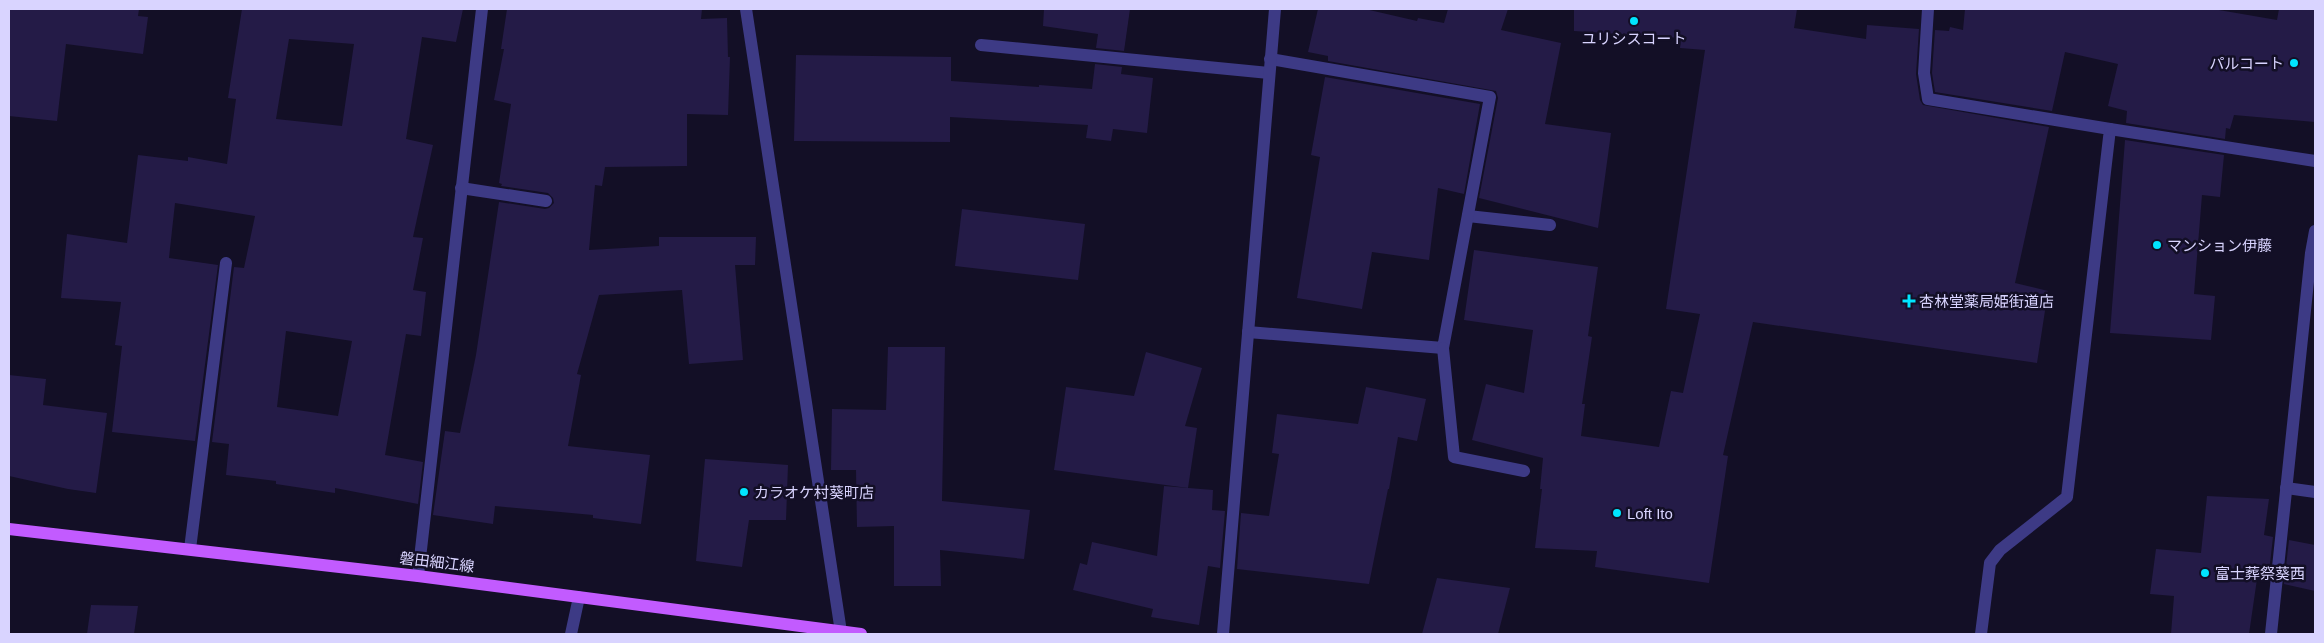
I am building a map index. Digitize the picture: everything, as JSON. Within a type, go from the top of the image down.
[{"type":"main road","name":"磐田細江線","points":[[9,529],[418,576],[861,634]]},
{"type":"street","points":[[418,576],[482,9]]},
{"type":"street","points":[[746,9],[841,632]]},
{"type":"street","points":[[1222,634],[1275,9]]},
{"type":"street","points":[[1928,9],[1924,73],[1928,99],[2110,130],[2315,161]]},
{"type":"street","points":[[981,45],[1269,73]]},
{"type":"street","points":[[1270,59],[1490,97],[1443,348],[1454,457],[1524,471]]},
{"type":"street","points":[[1981,634],[1990,563],[2000,550],[2067,497],[2110,130]]},
{"type":"street","points":[[461,188],[546,200]]},
{"type":"street","points":[[1468,216],[1550,225]]},
{"type":"street","points":[[2271,634],[2315,230]]},
{"type":"street","points":[[190,550],[226,263]]},
{"type":"street","points":[[1248,332],[1443,348]]},
{"type":"street","points":[[2286,488],[2315,492]]},
{"type":"street","points":[[571,634],[580,597]]},
{"type":"building","points":[[9,9],[139,9],[138,16],[148,17],[143,54],[66,44],[57,121],[9,116]]},
{"type":"building","points":[[242,9],[463,9],[456,42],[422,37],[406,139],[433,145],[413,237],[423,238],[413,290],[426,292],[421,336],[406,334],[385,455],[423,462],[418,504],[335,488],[335,493],[276,484],[276,481],[226,475],[229,444],[212,442],[234,267],[244,268],[255,216],[175,203],[169,258],[218,265],[195,441],[112,432],[122,346],[115,345],[121,302],[61,298],[67,234],[127,243],[138,155],[188,161],[188,157],[227,164],[236,99],[228,98]],"holes":[[[289,39],[354,44],[342,126],[276,119]],[[286,331],[352,341],[338,416],[277,407]]]},
{"type":"building","points":[[507,9],[702,9],[701,19],[727,18],[728,57],[730,57],[728,115],[687,114],[687,166],[605,167],[602,186],[595,185],[589,250],[659,246],[659,237],[756,237],[755,265],[735,265],[743,360],[689,364],[682,290],[599,295],[577,374],[581,375],[568,446],[650,455],[641,524],[593,518],[593,515],[495,506],[493,524],[433,515],[445,431],[460,433],[476,355],[499,202],[545,209],[554,203],[553,198],[548,193],[501,186],[502,184],[499,183],[511,104],[494,100],[504,49],[501,49]]},
{"type":"building","points":[[1044,9],[1130,9],[1124,51],[1096,48],[1098,34],[1043,26]]},
{"type":"building","points":[[1318,9],[1365,9],[1417,21],[1418,18],[1444,23],[1448,9],[1508,9],[1501,30],[1561,43],[1545,124],[1611,133],[1598,228],[1479,198],[1498,98],[1496,91],[1328,61],[1328,56],[1308,52]]},
{"type":"building","points":[[1574,9],[1797,9],[1794,28],[1866,39],[1867,25],[1919,29],[1916,74],[1920,100],[1923,105],[2049,127],[2015,283],[2048,291],[2037,363],[1753,322],[1723,455],[1728,456],[1709,583],[1595,567],[1597,551],[1535,548],[1542,489],[1540,489],[1543,458],[1472,440],[1486,384],[1524,393],[1533,330],[1464,320],[1474,250],[1598,267],[1588,336],[1592,337],[1582,404],[1585,404],[1581,436],[1659,447],[1671,391],[1683,393],[1700,314],[1666,309],[1705,50],[1680,48],[1681,38],[1574,31]]},
{"type":"building","points":[[1965,9],[2213,9],[2277,20],[2279,9],[2315,9],[2315,122],[2234,115],[2230,129],[2226,128],[2225,139],[2126,123],[2127,111],[2108,106],[2118,64],[2065,52],[2052,111],[1935,92],[1932,73],[1935,30],[1949,31],[1950,27],[1963,30]]},
{"type":"building","points":[[796,55],[951,57],[951,81],[1092,89],[1095,64],[1122,67],[1121,74],[1153,78],[1147,133],[1113,129],[1111,141],[1086,138],[1088,125],[950,117],[950,142],[794,141]]},
{"type":"building","points":[[1325,77],[1480,104],[1464,194],[1438,188],[1429,260],[1372,252],[1362,309],[1297,298],[1320,157],[1311,155]]},
{"type":"building","name":"マンション伊藤","points":[[2125,140],[2224,155],[2220,197],[2202,195],[2194,294],[2215,296],[2211,340],[2110,333]]},
{"type":"building","points":[[962,209],[1085,224],[1078,280],[955,266]]},
{"type":"building","points":[[888,347],[945,347],[942,501],[1030,510],[1024,559],[940,550],[941,586],[894,586],[894,526],[857,527],[856,470],[831,470],[832,409],[886,410]]},
{"type":"building","points":[[1146,352],[1202,368],[1185,426],[1197,428],[1188,488],[1054,470],[1066,387],[1134,396]]},
{"type":"building","points":[[9,375],[46,379],[43,405],[107,413],[96,493],[9,476]]},
{"type":"building","points":[[1366,387],[1426,399],[1417,441],[1398,437],[1369,584],[1237,569],[1241,513],[1269,516],[1279,454],[1272,453],[1277,414],[1358,424]]},
{"type":"building","name":"カラオケ村葵町店","points":[[705,459],[788,465],[786,520],[749,520],[742,567],[696,561]]},
{"type":"building","points":[[1164,486],[1213,490],[1212,510],[1225,511],[1220,568],[1208,566],[1199,625],[1151,617],[1153,609],[1073,590],[1080,563],[1087,565],[1092,542],[1157,556]]},
{"type":"building","name":"富士葬祭葵西","points":[[2207,496],[2269,499],[2264,535],[2273,537],[2268,581],[2257,579],[2249,634],[2171,634],[2174,596],[2150,594],[2156,549],[2201,553]]},
{"type":"building","points":[[2289,540],[2315,545],[2315,591],[2284,584]]},
{"type":"building","points":[[1437,578],[1510,588],[1498,634],[1422,634]]},
{"type":"building","points":[[91,605],[138,606],[134,634],[87,634]]},
{"type":"place","name":"ユリシスコート","points":[[1634,21]]},
{"type":"place","name":"パルコート","points":[[2294,63]]},
{"type":"place","name":"マンション伊藤","points":[[2157,245]]},
{"type":"place","name":"杏林堂薬局姫街道店","points":[[1909,301]]},
{"type":"place","name":"カラオケ村葵町店","points":[[744,492]]},
{"type":"place","name":"Loft Ito","points":[[1617,513]]},
{"type":"place","name":"富士葬祭葵西","points":[[2205,573]]}]
